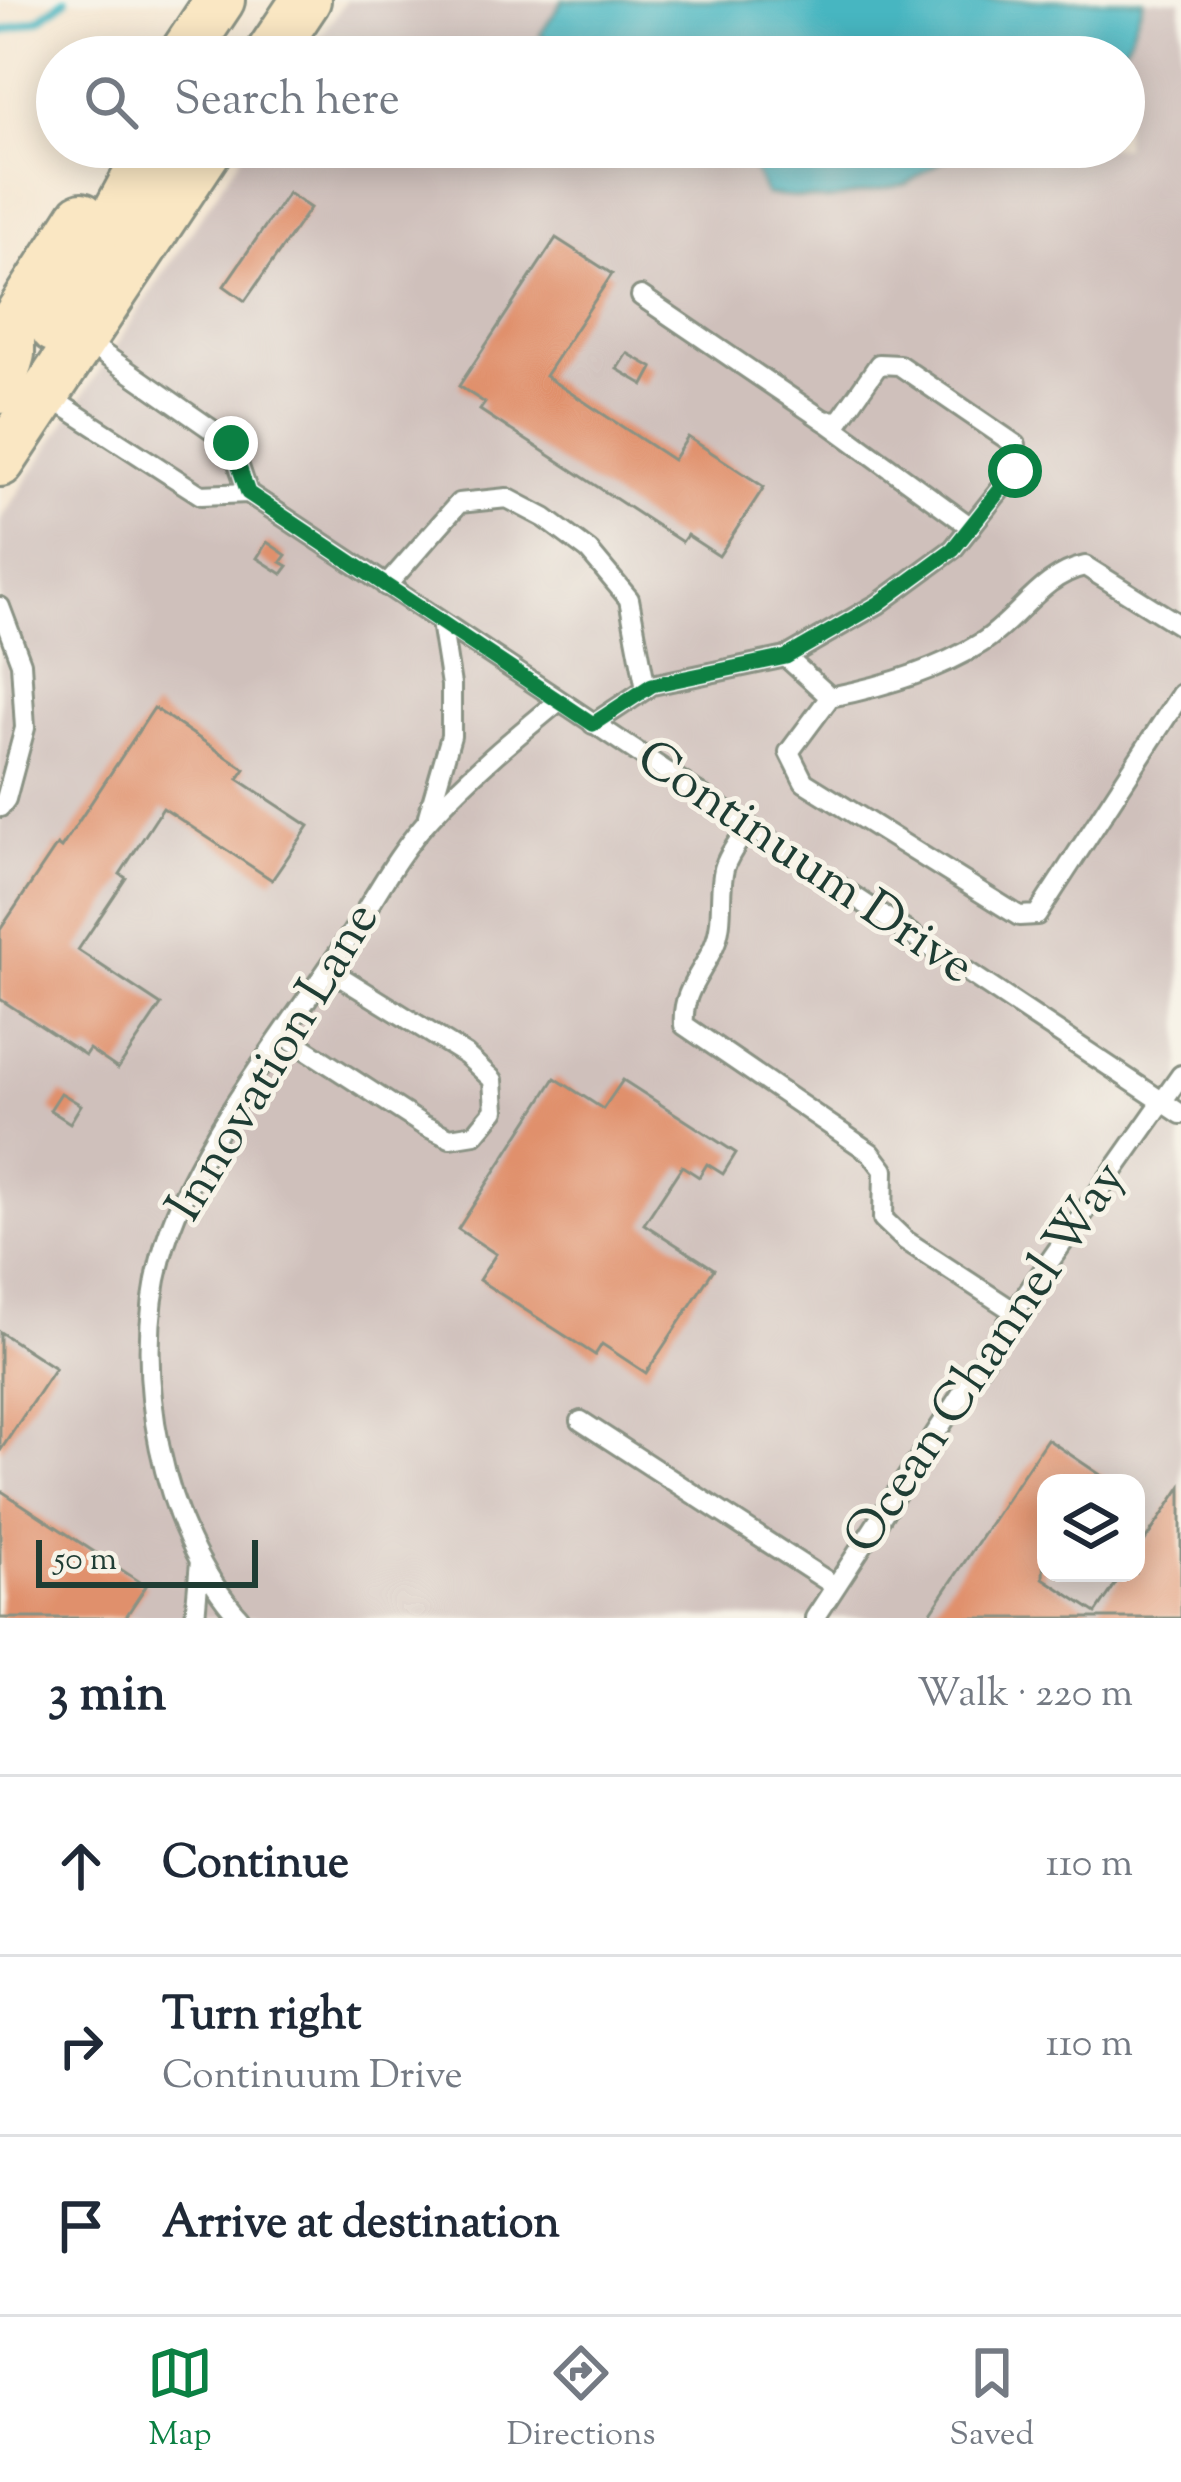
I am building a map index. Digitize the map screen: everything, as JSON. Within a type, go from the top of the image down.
[{"type":"main road","points":[[282,36],[306,0]]},
{"type":"main road","points":[[22,392],[5,338],[113,168]]},
{"type":"main road","points":[[0,462],[22,392],[42,364],[51,336],[142,168]]},
{"type":"main road","points":[[22,392],[82,339],[194,168]]},
{"type":"lane","points":[[640,296],[971,527]]},
{"type":"lane","points":[[82,339],[231,443],[248,493]]},
{"type":"lane","points":[[593,724],[646,689],[786,657],[878,604],[953,549],[1015,471],[1016,445],[899,365],[879,364],[840,420],[821,418]]},
{"type":"lane","name":"Continuum Drive","points":[[22,392],[201,495],[248,493],[1181,1114]]},
{"type":"lane","points":[[386,586],[459,503],[507,498],[545,518],[589,551],[629,598],[646,689]]},
{"type":"lane","points":[[1181,626],[1085,566],[1064,570],[981,643],[886,686],[830,697],[789,752],[805,782],[1018,916],[1037,915],[1181,694]]},
{"type":"lane","points":[[0,607],[21,663],[25,728],[0,807]]},
{"type":"lane","points":[[427,821],[451,736],[451,685],[441,622]]},
{"type":"lane","points":[[786,657],[830,697]]},
{"type":"lane","name":"Innovation Lane","points":[[240,1618],[200,1561],[163,1473],[153,1408],[151,1344],[160,1260],[184,1195],[427,821],[492,755],[559,701]]},
{"type":"lane","points":[[748,827],[723,873],[716,943],[688,992],[683,1025],[872,1153],[884,1171],[883,1219],[905,1240],[1015,1312]]},
{"type":"lane","points":[[284,1035],[423,1126],[450,1138],[476,1134],[495,1109],[493,1080],[466,1055],[328,969]]},
{"type":"lane","name":"Ocean Channel Way","points":[[814,1618],[1015,1312],[1181,1075]]},
{"type":"lane","points":[[580,1421],[836,1586]]},
{"type":"lane","points":[[195,1618],[200,1561]]},
{"type":"shaded area","points":[[346,0],[1181,0],[1181,1618],[0,1618],[0,521],[233,168],[1145,168],[1145,36],[322,36]]},
{"type":"water","points":[[563,0],[1144,0],[1130,36],[540,35]]},
{"type":"water","points":[[753,168],[931,168],[906,184],[827,200],[766,195]]},
{"type":"building","points":[[288,193],[310,208],[245,301],[224,286]]},
{"type":"building","points":[[556,238],[612,274],[545,376],[673,460],[688,437],[764,487],[719,556],[687,535],[682,542],[480,410],[485,403],[459,386]]},
{"type":"building","points":[[627,353],[653,368],[644,385],[617,369]]},
{"type":"building","points":[[267,542],[286,555],[281,562],[288,566],[282,574],[257,558]]},
{"type":"building","points":[[154,708],[245,769],[238,779],[309,826],[272,880],[163,808],[120,874],[126,878],[78,950],[161,1005],[118,1069],[89,1049],[85,1055],[0,999],[0,930]]},
{"type":"building","points":[[555,1078],[603,1109],[623,1080],[736,1153],[723,1174],[707,1164],[699,1177],[682,1166],[644,1224],[714,1269],[646,1373],[602,1344],[595,1355],[479,1280],[496,1254],[458,1229]]},
{"type":"building","points":[[61,1093],[81,1105],[70,1123],[50,1110]]},
{"type":"building","points":[[0,1332],[55,1368],[0,1451]]},
{"type":"building","points":[[1047,1439],[1099,1474],[1037,1474],[1037,1582],[1049,1582],[1096,1613],[1117,1582],[1145,1582],[1145,1541],[1181,1487],[1181,1618],[927,1618]]},
{"type":"building","points":[[0,1490],[146,1586],[125,1618],[0,1618]]},
{"type":"waterway","points":[[0,32],[38,20],[65,0]]},
{"type":"route","points":[[231,443],[248,493],[593,724],[652,685],[786,657],[878,604],[953,549],[1015,471]]}]
